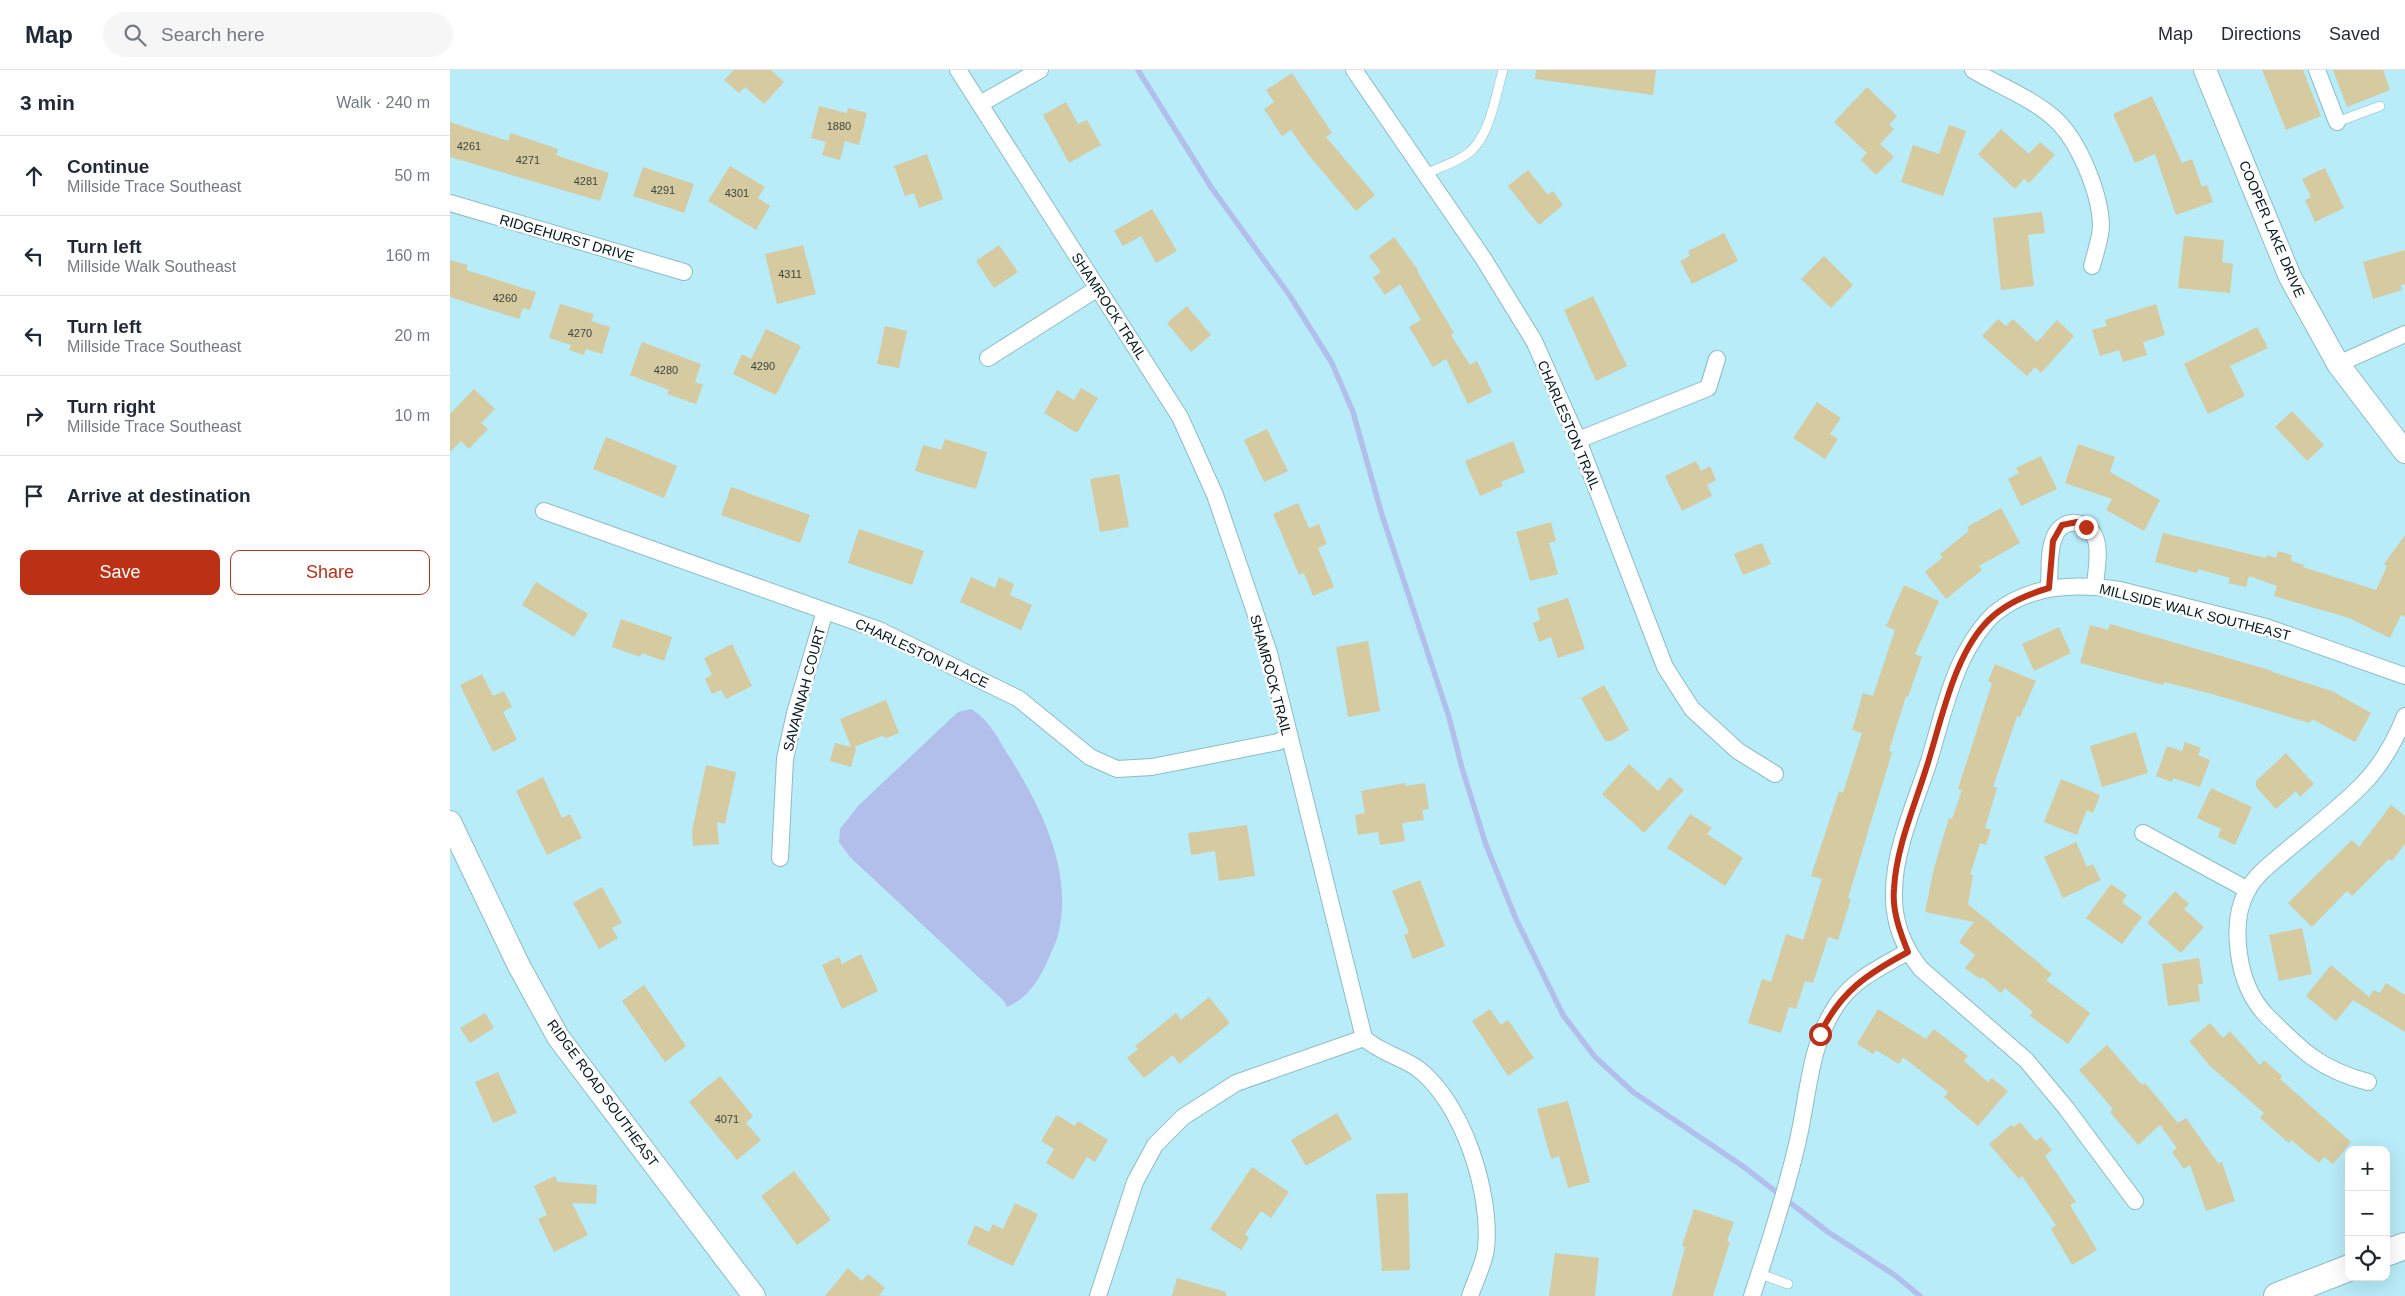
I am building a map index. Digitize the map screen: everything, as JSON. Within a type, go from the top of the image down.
[{"type":"main road","points":[[2390,1252],[2405,1246]]},
{"type":"main road","points":[[2277,1296],[2345,1270]]},
{"type":"street","name":"SHAMROCK TRAIL","points":[[958,70],[1180,417],[1215,495],[1268,653],[1364,1038]]},
{"type":"street","points":[[980,104],[1040,70]]},
{"type":"street","name":"CHARLESTON TRAIL","points":[[1354,70],[1483,258],[1534,341],[1578,440],[1665,668],[1692,709],[1738,751],[1775,774]]},
{"type":"street","points":[[1973,70],[2048,114],[2070,136],[2082,159],[2097,200],[2101,227],[2092,266]]},
{"type":"street","name":"COOPER LAKE DRIVE","points":[[2205,70],[2286,270],[2338,364],[2405,452]]},
{"type":"street","points":[[2317,70],[2337,122]]},
{"type":"street","name":"RIDGEHURST DRIVE","points":[[450,203],[684,272]]},
{"type":"street","points":[[988,358],[1098,288]]},
{"type":"street","points":[[2338,364],[2405,334]]},
{"type":"street","points":[[1578,440],[1708,388],[1717,359]]},
{"type":"street","name":"CHARLESTON PLACE","points":[[544,511],[879,630],[1019,699],[1090,757],[1117,769],[1152,767],[1278,742],[1288,736]]},
{"type":"street","points":[[2049,588],[2053,541],[2062,525],[2069,522],[2077,522],[2093,534],[2096,542],[2095,586]]},
{"type":"street","name":"MILLSIDE WALK SOUTHEAST","points":[[2135,1201],[2071,1115],[2026,1060],[1921,968],[1908,952],[1894,908],[1895,876],[1905,838],[1961,662],[1971,642],[1995,614],[2024,596],[2049,588],[2095,586],[2120,590],[2266,627],[2405,676]]},
{"type":"street","name":"SAVANNAH COURT","points":[[780,858],[785,759],[795,713],[825,611]]},
{"type":"street","points":[[2368,1082],[2340,1075],[2315,1061],[2273,1022],[2253,997],[2240,966],[2238,948],[2240,910],[2248,890],[2270,864],[2363,784],[2391,745],[2405,716]]},
{"type":"street","name":"RIDGE ROAD SOUTHEAST","points":[[450,822],[515,959],[558,1037],[754,1296]]},
{"type":"street","points":[[2143,833],[2248,890]]},
{"type":"street","points":[[1752,1296],[1793,1161],[1814,1055],[1820,1034],[1835,1006],[1850,989],[1874,971],[1908,952]]},
{"type":"street","points":[[1098,1296],[1135,1182],[1156,1144],[1183,1117],[1236,1083],[1364,1038],[1418,1068],[1443,1093],[1462,1125],[1474,1158],[1484,1201],[1486,1249],[1470,1296]]},
{"type":"lane","points":[[1425,174],[1452,162],[1472,149],[1484,132],[1503,70]]},
{"type":"lane","points":[[2337,122],[2380,106]]},
{"type":"lane","points":[[1760,1274],[1788,1284]]},
{"type":"water","points":[[971,709],[978,713],[993,730],[1021,776],[1043,818],[1052,841],[1062,888],[1062,911],[1058,935],[1048,960],[1032,988],[1021,999],[1007,1007],[1004,1001],[850,857],[839,842],[840,829],[858,806],[958,712]]},
{"type":"building","points":[[734,70],[771,70],[784,82],[764,104],[745,87],[739,93],[724,80]]},
{"type":"building","points":[[1536,70],[1656,70],[1653,95],[1535,79]]},
{"type":"building","points":[[2262,70],[2303,70],[2321,116],[2286,130]]},
{"type":"building","points":[[2333,70],[2383,70],[2390,90],[2347,107]]},
{"type":"building","points":[[1292,73],[1332,133],[1326,137],[1375,195],[1356,211],[1307,153],[1291,130],[1282,136],[1264,109],[1274,102],[1266,90]]},
{"type":"building","points":[[1867,87],[1897,116],[1889,125],[1894,129],[1880,144],[1894,157],[1876,175],[1861,160],[1867,153],[1834,122]]},
{"type":"building","points":[[2152,96],[2182,163],[2192,159],[2202,187],[2207,185],[2213,202],[2176,215],[2155,154],[2135,163],[2113,114]]},
{"type":"building","points":[[1066,102],[1078,124],[1087,120],[1101,145],[1069,163],[1043,115]]},
{"type":"building","points":[[819,106],[847,113],[848,108],[867,113],[859,145],[845,141],[840,160],[822,155],[826,142],[811,138]]},
{"type":"building","points":[[450,122],[508,141],[511,133],[558,149],[556,155],[609,173],[600,201],[450,157]]},
{"type":"building","points":[[1949,125],[1966,131],[1943,196],[1901,182],[1913,145],[1939,154]]},
{"type":"building","points":[[2001,129],[2029,154],[2040,142],[2055,155],[2029,183],[2024,179],[2015,189],[1978,154]]},
{"type":"building","points":[[927,154],[943,199],[919,208],[914,193],[905,196],[894,166]]},
{"type":"building","points":[[730,166],[765,187],[758,198],[770,206],[756,230],[708,201]]},
{"type":"building","points":[[643,167],[694,184],[684,213],[633,196]]},
{"type":"building","points":[[2325,168],[2344,208],[2315,222],[2305,200],[2311,197],[2302,179]]},
{"type":"building","points":[[1528,170],[1548,195],[1553,191],[1563,205],[1539,225],[1508,186]]},
{"type":"building","points":[[1152,209],[1177,251],[1156,263],[1141,236],[1123,246],[1114,231]]},
{"type":"building","points":[[2042,212],[2045,233],[2028,235],[2034,286],[2001,290],[1993,218]]},
{"type":"building","points":[[1724,233],[1738,261],[1692,284],[1680,261],[1690,256],[1688,251]]},
{"type":"building","points":[[2184,236],[2224,240],[2222,262],[2233,264],[2230,293],[2178,288]]},
{"type":"building","points":[[1394,237],[1418,270],[1454,333],[1451,335],[1470,365],[1477,361],[1492,392],[1468,404],[1446,359],[1433,367],[1409,327],[1421,320],[1400,284],[1385,295],[1373,278],[1381,272],[1369,256]]},
{"type":"building","points":[[803,245],[816,294],[777,304],[765,254]]},
{"type":"building","points":[[999,245],[1018,272],[994,288],[976,261]]},
{"type":"building","points":[[2405,250],[2405,284],[2401,285],[2402,290],[2373,299],[2363,262]]},
{"type":"building","points":[[1824,256],[1853,285],[1831,308],[1801,279]]},
{"type":"building","points":[[450,260],[468,265],[466,270],[536,292],[530,310],[523,308],[519,319],[450,297]]},
{"type":"building","points":[[1593,296],[1627,366],[1596,381],[1564,310]]},
{"type":"building","points":[[560,304],[594,314],[591,321],[610,327],[602,354],[586,349],[584,355],[569,350],[571,345],[549,338]]},
{"type":"building","points":[[2156,304],[2165,335],[2143,342],[2147,355],[2123,362],[2119,350],[2100,356],[2092,330],[2107,326],[2105,320]]},
{"type":"building","points":[[1187,306],[1211,335],[1191,352],[1167,323]]},
{"type":"building","points":[[1998,319],[2006,326],[2013,319],[2037,342],[2057,320],[2074,336],[2041,373],[2035,367],[2027,376],[1982,336]]},
{"type":"building","points":[[885,326],[907,331],[899,368],[877,364]]},
{"type":"building","points":[[2257,327],[2268,348],[2230,366],[2245,396],[2208,414],[2184,364]]},
{"type":"building","points":[[766,329],[801,346],[776,395],[733,374],[742,354],[751,359]]},
{"type":"building","points":[[642,342],[701,364],[695,382],[703,385],[696,404],[667,394],[669,390],[630,375]]},
{"type":"building","points":[[1081,388],[1098,398],[1077,433],[1044,413],[1057,390],[1074,400]]},
{"type":"building","points":[[474,389],[495,409],[481,423],[488,429],[469,449],[461,441],[450,452],[450,414]]},
{"type":"building","points":[[1817,402],[1841,418],[1830,434],[1838,439],[1825,459],[1793,438]]},
{"type":"building","points":[[2292,411],[2324,445],[2307,461],[2275,427]]},
{"type":"building","points":[[1267,429],[1288,471],[1264,482],[1244,440]]},
{"type":"building","points":[[606,437],[677,466],[664,498],[593,469]]},
{"type":"building","points":[[945,439],[987,452],[976,489],[915,471],[923,445],[941,450]]},
{"type":"building","points":[[1513,441],[1525,472],[1501,482],[1503,486],[1480,496],[1465,461]]},
{"type":"building","points":[[2078,444],[2115,457],[2110,472],[2160,500],[2144,531],[2106,510],[2112,499],[2065,483]]},
{"type":"building","points":[[2041,456],[2057,489],[2021,506],[2008,479],[2019,473],[2016,468]]},
{"type":"building","points":[[1696,461],[1701,471],[1710,466],[1716,480],[1707,485],[1712,496],[1682,511],[1665,476]]},
{"type":"building","points":[[1119,474],[1129,527],[1100,532],[1090,479]]},
{"type":"building","points":[[731,487],[810,515],[800,543],[721,515]]},
{"type":"building","points":[[1298,503],[1309,528],[1319,524],[1327,544],[1318,548],[1334,587],[1313,596],[1304,573],[1299,575],[1273,514]]},
{"type":"building","points":[[2001,508],[2020,543],[1979,566],[1982,570],[1946,599],[1925,572],[1943,557],[1940,554],[1969,531],[1967,527]]},
{"type":"building","points":[[1551,522],[1556,541],[1549,543],[1558,574],[1530,581],[1516,532]]},
{"type":"building","points":[[859,529],[924,551],[912,585],[848,563]]},
{"type":"building","points":[[2163,533],[2266,558],[2267,555],[2276,558],[2278,551],[2292,555],[2291,561],[2304,565],[2303,567],[2376,590],[2387,566],[2384,564],[2405,535],[2405,617],[2401,615],[2390,638],[2349,618],[2274,596],[2277,586],[2249,576],[2246,587],[2228,583],[2230,578],[2198,569],[2197,573],[2155,562]]},
{"type":"building","points":[[1762,543],[1771,564],[1743,575],[1734,554]]},
{"type":"building","points":[[971,577],[995,588],[999,577],[1014,584],[1010,595],[1032,605],[1021,630],[960,602]]},
{"type":"building","points":[[536,582],[588,614],[574,637],[522,605]]},
{"type":"building","points":[[1904,585],[1939,601],[1915,654],[1922,657],[1908,697],[1906,696],[1889,751],[1892,752],[1848,898],[1851,899],[1838,940],[1828,937],[1813,983],[1805,981],[1796,1009],[1789,1007],[1781,1033],[1748,1023],[1762,979],[1771,982],[1786,934],[1803,940],[1822,879],[1811,876],[1839,791],[1843,793],[1862,733],[1852,730],[1863,693],[1873,696],[1895,630],[1886,626]]},
{"type":"building","points":[[1568,598],[1585,649],[1558,658],[1551,637],[1539,642],[1533,623],[1540,620],[1537,608]]},
{"type":"building","points":[[621,619],[672,637],[664,661],[642,653],[640,657],[612,647]]},
{"type":"building","points":[[2110,624],[2273,671],[2332,691],[2371,713],[2355,742],[2312,719],[2310,723],[2212,694],[2164,682],[2163,685],[2080,663],[2090,625],[2108,630]]},
{"type":"building","points":[[2059,627],[2071,653],[2034,671],[2022,644]]},
{"type":"building","points":[[1368,641],[1380,711],[1348,717],[1336,647]]},
{"type":"building","points":[[732,644],[752,686],[726,699],[721,690],[712,694],[705,679],[712,675],[704,658]]},
{"type":"building","points":[[1995,664],[2036,681],[2020,717],[2017,716],[1993,787],[1997,788],[1985,828],[1991,830],[1986,845],[1980,843],[1970,875],[1973,875],[1968,904],[2052,974],[2046,980],[2090,1013],[2068,1044],[2030,1016],[2033,1012],[2005,988],[2001,993],[1982,977],[1980,979],[1965,968],[1975,955],[1959,942],[1974,922],[1925,912],[1934,868],[1949,818],[1952,819],[1962,790],[1958,789],[1992,683],[1988,681]]},
{"type":"building","points":[[482,674],[493,696],[504,691],[512,707],[503,712],[517,740],[493,752],[460,685]]},
{"type":"building","points":[[1604,685],[1629,730],[1611,741],[1605,741],[1581,698]]},
{"type":"building","points":[[886,700],[899,733],[887,738],[882,736],[854,747],[856,748],[851,767],[830,761],[835,743],[851,747],[840,719]]},
{"type":"building","points":[[2136,732],[2148,773],[2102,787],[2090,746]]},
{"type":"building","points":[[2185,742],[2201,748],[2198,755],[2210,760],[2200,787],[2173,778],[2172,782],[2156,776],[2167,746],[2182,751]]},
{"type":"building","points":[[2286,753],[2314,784],[2300,797],[2296,791],[2276,809],[2256,787],[2256,781]]},
{"type":"building","points":[[1629,764],[1658,791],[1670,777],[1684,790],[1644,833],[1602,794]]},
{"type":"building","points":[[706,765],[736,772],[725,824],[717,822],[719,844],[693,846],[692,831]]},
{"type":"building","points":[[543,777],[562,818],[570,814],[582,838],[547,855],[516,791]]},
{"type":"building","points":[[2061,779],[2100,795],[2093,813],[2087,810],[2077,835],[2044,822]]},
{"type":"building","points":[[1405,783],[1406,786],[1425,783],[1429,809],[1422,810],[1424,820],[1402,823],[1405,841],[1380,845],[1378,832],[1358,835],[1355,815],[1365,813],[1361,791]]},
{"type":"building","points":[[2211,788],[2252,807],[2235,845],[2218,837],[2221,829],[2197,818]]},
{"type":"building","points":[[2391,805],[2405,816],[2405,844],[2392,861],[2389,859],[2352,896],[2347,891],[2312,927],[2288,903],[2352,840],[2359,847]]},
{"type":"building","points":[[1690,814],[1712,828],[1707,834],[1743,858],[1725,886],[1667,848]]},
{"type":"building","points":[[1247,825],[1255,876],[1219,881],[1215,851],[1191,855],[1188,833]]},
{"type":"building","points":[[2076,842],[2087,867],[2093,864],[2101,880],[2063,898],[2044,857]]},
{"type":"building","points":[[1420,880],[1445,946],[1413,959],[1404,935],[1409,933],[1392,891]]},
{"type":"building","points":[[2111,884],[2127,895],[2122,902],[2142,917],[2122,944],[2086,918]]},
{"type":"building","points":[[602,887],[622,923],[612,928],[618,938],[599,949],[573,903]]},
{"type":"building","points":[[2175,891],[2189,904],[2184,909],[2204,927],[2181,953],[2147,923]]},
{"type":"building","points":[[2302,928],[2312,974],[2279,981],[2269,935]]},
{"type":"building","points":[[861,954],[878,991],[842,1009],[822,965],[839,957],[842,964]]},
{"type":"building","points":[[2199,958],[2203,984],[2198,984],[2200,1001],[2168,1006],[2162,964]]},
{"type":"building","points":[[2331,965],[2369,997],[2374,990],[2380,993],[2386,983],[2405,995],[2405,1032],[2353,1000],[2336,1021],[2306,996]]},
{"type":"building","points":[[644,985],[686,1046],[665,1062],[622,1001]]},
{"type":"building","points":[[1209,997],[1230,1023],[1179,1064],[1173,1055],[1144,1078],[1127,1058],[1138,1049],[1135,1046],[1176,1013],[1181,1020]]},
{"type":"building","points":[[1490,1009],[1501,1025],[1508,1020],[1534,1058],[1508,1076],[1472,1021]]},
{"type":"building","points":[[1878,1009],[1926,1039],[1934,1029],[1968,1056],[1964,1061],[1988,1082],[1992,1078],[2008,1091],[1978,1126],[1944,1097],[1948,1092],[1903,1057],[1899,1064],[1876,1050],[1873,1054],[1857,1044]]},
{"type":"building","points":[[485,1013],[494,1028],[470,1043],[460,1028]]},
{"type":"building","points":[[2210,1023],[2223,1038],[2230,1031],[2260,1065],[2264,1060],[2282,1076],[2280,1079],[2351,1142],[2348,1146],[2345,1146],[2345,1149],[2333,1164],[2324,1157],[2319,1163],[2291,1140],[2289,1143],[2260,1118],[2264,1113],[2210,1066],[2189,1041]]},
{"type":"building","points":[[2107,1045],[2142,1085],[2145,1083],[2178,1123],[2186,1118],[2218,1163],[2222,1162],[2235,1201],[2206,1211],[2190,1165],[2184,1169],[2172,1152],[2177,1148],[2160,1125],[2138,1145],[2110,1112],[2113,1109],[2079,1070]]},
{"type":"building","points":[[498,1072],[517,1113],[493,1123],[475,1082]]},
{"type":"building","points":[[720,1076],[753,1116],[746,1123],[761,1140],[737,1160],[689,1102]]},
{"type":"building","points":[[1568,1101],[1590,1182],[1568,1188],[1559,1156],[1551,1159],[1537,1109]]},
{"type":"building","points":[[1337,1113],[1352,1139],[1306,1166],[1291,1140]]},
{"type":"building","points":[[1057,1115],[1075,1126],[1078,1121],[1108,1140],[1095,1162],[1087,1157],[1073,1180],[1046,1163],[1054,1149],[1041,1141]]},
{"type":"building","points":[[2020,1122],[2036,1141],[2041,1137],[2052,1150],[2045,1156],[2076,1202],[2070,1205],[2097,1250],[2072,1265],[2051,1229],[2056,1225],[2022,1176],[2019,1179],[1989,1144],[2011,1125],[2014,1127]]},
{"type":"building","points":[[1252,1167],[1289,1192],[1271,1218],[1261,1211],[1245,1234],[1249,1238],[1241,1250],[1210,1229]]},
{"type":"building","points":[[794,1171],[831,1220],[797,1245],[761,1196]]},
{"type":"building","points":[[555,1176],[558,1182],[597,1185],[596,1204],[572,1203],[588,1235],[554,1252],[538,1219],[547,1215],[534,1186]]},
{"type":"building","points":[[1408,1193],[1410,1270],[1382,1271],[1376,1194]]},
{"type":"building","points":[[1015,1203],[1038,1214],[1013,1266],[967,1244],[975,1225],[989,1232],[993,1224],[1003,1229]]},
{"type":"building","points":[[1694,1209],[1734,1222],[1727,1241],[1730,1242],[1713,1296],[1672,1296],[1685,1247],[1682,1246]]},
{"type":"building","points":[[1555,1253],[1599,1258],[1595,1296],[1549,1296]]},
{"type":"building","points":[[848,1268],[862,1281],[868,1274],[885,1288],[879,1295],[881,1296],[825,1296]]},
{"type":"building","points":[[1177,1278],[1226,1292],[1226,1296],[1172,1296]]},
{"type":"waterway","points":[[1138,70],[1211,187],[1290,296],[1332,363],[1353,412],[1382,515],[1449,717],[1462,768],[1486,845],[1516,919],[1563,1015],[1595,1057],[1633,1092],[1744,1167],[1828,1232],[1896,1276],[1920,1296]]},
{"type":"route","points":[[1820,1034],[1839,1001],[1850,989],[1874,971],[1908,952],[1894,908],[1895,876],[1898,859],[1954,682],[1971,642],[1983,626],[2010,603],[2024,596],[2049,588],[2053,541],[2056,532],[2062,525],[2069,522],[2077,522],[2086,527]]}]
